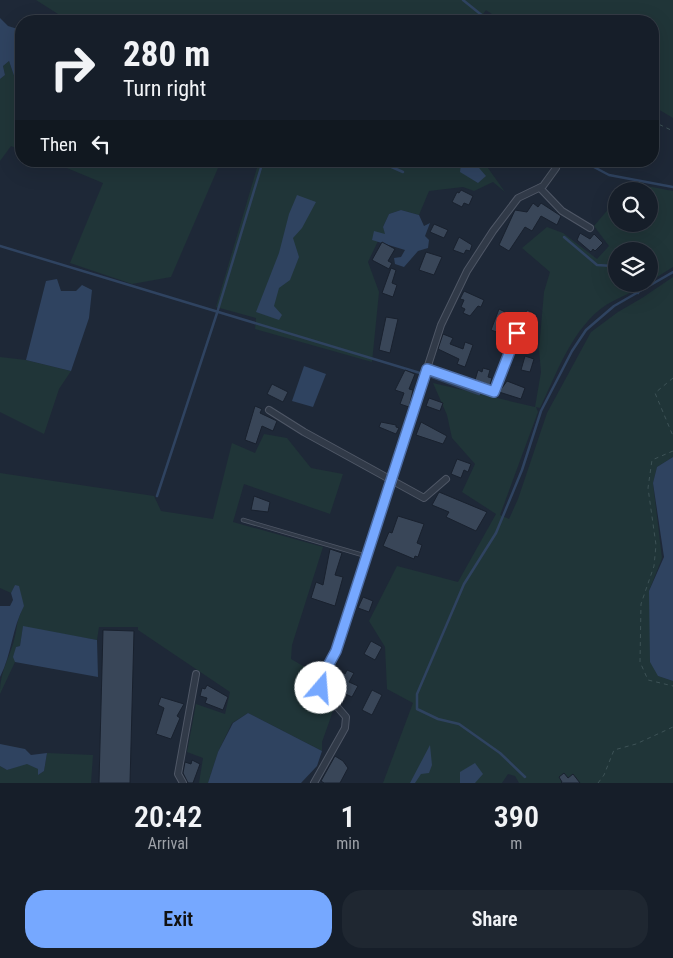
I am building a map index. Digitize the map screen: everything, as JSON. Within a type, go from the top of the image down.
[{"type":"street","points":[[314,783],[345,728],[346,717],[321,688],[322,681],[336,651],[441,325],[467,271],[518,198],[540,188],[556,168]]},
{"type":"street","points":[[540,188],[562,212],[590,228]]},
{"type":"street","points":[[427,369],[494,392],[517,333]]},
{"type":"street","points":[[269,410],[424,498],[446,479]]},
{"type":"street","points":[[183,783],[178,774],[196,674]]},
{"type":"lane","points":[[243,520],[367,556]]},
{"type":"path","points":[[659,124],[673,131]]},
{"type":"path","points":[[673,378],[655,393],[673,436]]},
{"type":"path","points":[[673,451],[652,460],[648,488],[656,545],[654,566],[641,604],[640,662],[648,680],[673,686]]},
{"type":"path","points":[[598,783],[604,775],[614,750],[636,744],[673,727]]},
{"type":"green space","points":[[36,0],[673,0],[673,118],[659,110],[659,15],[493,15],[486,10],[482,15],[60,15]]},
{"type":"green space","points":[[9,61],[15,78],[15,148],[11,146],[0,161],[0,79],[5,75],[3,66]]},
{"type":"green space","points":[[64,167],[218,167],[171,277],[132,284],[70,263],[103,183]]},
{"type":"green space","points":[[257,167],[487,167],[505,192],[493,182],[474,191],[463,187],[429,191],[419,215],[401,210],[389,214],[383,227],[386,234],[372,239],[378,241],[368,262],[379,292],[372,362],[255,329],[256,318],[216,307]]},
{"type":"green space","points":[[658,188],[673,191],[673,267],[658,276],[658,242],[608,242],[608,245],[594,226],[608,209],[608,232],[658,232]]},
{"type":"green space","points":[[547,227],[563,233],[597,259],[608,247],[608,292],[631,292],[606,305],[594,315],[575,338],[559,366],[540,408],[536,407],[538,412],[500,515],[509,519],[518,499],[547,413],[591,332],[618,312],[651,292],[658,292],[658,287],[673,277],[673,457],[657,467],[653,483],[662,558],[649,591],[658,676],[673,681],[673,783],[519,783],[515,776],[508,774],[502,783],[383,783],[413,703],[387,689],[385,647],[369,621],[397,566],[458,582],[496,514],[462,492],[475,464],[452,438],[447,415],[433,383],[535,407],[541,372],[539,349],[544,292],[550,272],[522,248]]},
{"type":"green space","points":[[0,357],[26,360],[71,371],[59,389],[44,434],[0,412]]},
{"type":"green space","points":[[264,434],[287,438],[311,468],[343,474],[330,514],[244,484],[233,522],[323,547],[292,645],[291,659],[312,671],[306,700],[333,711],[322,742],[322,751],[248,713],[232,723],[218,752],[208,783],[199,783],[203,758],[187,752],[196,704],[225,714],[230,692],[138,630],[138,627],[99,627],[97,640],[23,627],[20,646],[16,647],[15,662],[0,694],[3,674],[13,644],[19,617],[24,606],[15,585],[11,593],[0,588],[0,473],[154,496],[161,511],[213,519],[232,443],[255,453]]},
{"type":"green space","points":[[47,753],[93,755],[91,783],[0,783],[0,766],[7,770],[27,763],[38,769],[38,775],[44,771]]},
{"type":"water","points":[[0,18],[8,26],[15,28],[15,78],[9,61],[3,66],[5,75],[0,79]]},
{"type":"water","points":[[461,167],[478,167],[486,176],[478,183],[460,172]]},
{"type":"water","points":[[297,195],[316,202],[302,228],[293,238],[299,257],[290,280],[279,288],[274,306],[282,315],[279,320],[256,312],[279,253],[289,214]]},
{"type":"water","points":[[401,210],[419,215],[424,226],[430,223],[425,236],[429,240],[428,248],[418,251],[404,267],[395,264],[394,258],[401,257],[405,250],[372,240],[374,231],[385,234],[383,227],[389,214]]},
{"type":"water","points":[[57,279],[61,291],[76,291],[82,285],[92,290],[89,318],[71,371],[26,360],[46,281]]},
{"type":"water","points":[[304,366],[326,374],[313,407],[292,401]]},
{"type":"water","points":[[673,457],[673,681],[658,676],[650,662],[649,591],[664,557],[653,483],[657,467]]},
{"type":"water","points":[[15,585],[19,586],[24,606],[0,677],[0,606],[10,606],[13,600],[11,593]]},
{"type":"water","points":[[23,626],[97,640],[98,677],[15,662],[13,657],[16,647],[20,646]]},
{"type":"water","points":[[248,713],[322,751],[317,766],[301,783],[208,783],[218,752],[233,723]]},
{"type":"water","points":[[0,744],[25,749],[31,755],[47,753],[44,771],[38,775],[38,769],[27,764],[7,770],[0,766]]},
{"type":"water","points":[[430,745],[432,765],[429,773],[421,774],[415,783],[410,783]]},
{"type":"water","points":[[475,763],[483,774],[475,783],[460,783],[460,772]]},
{"type":"building","points":[[461,190],[473,196],[469,205],[464,203],[462,207],[452,202],[457,192],[459,193]]},
{"type":"building","points":[[533,203],[538,207],[541,203],[561,216],[557,225],[541,216],[532,231],[525,227],[509,251],[499,245],[515,210],[527,212]]},
{"type":"building","points":[[434,224],[448,230],[444,238],[430,232]]},
{"type":"building","points":[[580,233],[590,239],[594,234],[603,243],[595,251],[593,249],[591,252],[577,240]]},
{"type":"building","points":[[459,237],[472,245],[470,251],[466,250],[464,254],[453,250]]},
{"type":"building","points":[[382,242],[395,249],[388,261],[392,263],[389,269],[372,260]]},
{"type":"building","points":[[426,252],[442,257],[434,275],[419,270]]},
{"type":"building","points":[[391,268],[396,270],[392,283],[397,285],[393,297],[382,293]]},
{"type":"building","points":[[464,291],[484,300],[481,307],[478,306],[470,316],[463,313],[465,309],[461,307],[464,300],[460,299]]},
{"type":"building","points":[[499,309],[505,312],[504,315],[511,318],[505,335],[491,330]]},
{"type":"building","points":[[527,310],[537,315],[529,330],[519,325]]},
{"type":"building","points":[[386,317],[398,319],[390,353],[379,350]]},
{"type":"building","points":[[443,334],[453,338],[450,344],[463,349],[465,342],[473,345],[465,367],[457,364],[459,359],[438,349]]},
{"type":"building","points":[[525,356],[534,359],[530,372],[521,370]]},
{"type":"building","points":[[483,368],[490,370],[488,377],[492,378],[490,385],[475,380],[478,370],[482,372]]},
{"type":"building","points":[[405,370],[415,374],[409,389],[413,390],[409,407],[400,404],[404,393],[395,390]]},
{"type":"building","points":[[507,381],[525,388],[521,399],[499,392]]},
{"type":"building","points":[[272,384],[288,392],[283,402],[267,394]]},
{"type":"building","points":[[429,398],[443,403],[440,411],[426,406]]},
{"type":"building","points":[[255,406],[262,409],[260,413],[277,421],[273,431],[262,426],[256,444],[245,440]]},
{"type":"building","points":[[381,422],[396,425],[399,428],[396,434],[379,427]]},
{"type":"building","points":[[421,422],[447,436],[443,444],[416,435]]},
{"type":"building","points":[[457,459],[471,464],[468,472],[464,470],[461,478],[451,474]]},
{"type":"building","points":[[439,492],[487,512],[476,531],[446,517],[449,512],[432,505]]},
{"type":"building","points":[[254,496],[270,502],[268,512],[251,510]]},
{"type":"building","points":[[398,516],[424,524],[417,543],[422,545],[418,557],[415,556],[414,559],[383,546],[389,532],[392,533]]},
{"type":"building","points":[[330,549],[342,553],[335,575],[343,577],[335,606],[311,598],[316,582],[323,585]]},
{"type":"building","points":[[363,597],[373,601],[369,612],[358,608]]},
{"type":"building","points":[[103,630],[134,631],[130,783],[99,783]]},
{"type":"building","points":[[371,641],[382,647],[375,660],[364,654]]},
{"type":"building","points":[[347,670],[354,673],[349,682],[358,686],[352,697],[332,688],[340,671],[345,674]]},
{"type":"building","points":[[207,685],[228,697],[223,710],[205,703],[207,698],[200,696],[202,688],[205,689]]},
{"type":"building","points":[[372,690],[382,695],[372,715],[362,710]]},
{"type":"building","points":[[161,697],[184,704],[177,716],[180,718],[171,739],[156,734],[164,708],[158,705]]},
{"type":"building","points":[[335,756],[343,761],[348,768],[340,783],[324,783],[321,781]]},
{"type":"building","points":[[192,760],[200,764],[193,783],[188,783],[183,773],[185,762],[191,764]]},
{"type":"building","points":[[564,773],[568,778],[573,774],[580,783],[561,783],[559,777]]},
{"type":"waterway","points":[[463,0],[482,15]]},
{"type":"waterway","points":[[157,496],[217,313],[261,167]]},
{"type":"waterway","points":[[392,167],[403,172]]},
{"type":"waterway","points":[[594,167],[609,175],[673,187]]},
{"type":"waterway","points":[[564,237],[597,265],[608,266]]},
{"type":"waterway","points":[[0,246],[420,373]]},
{"type":"waterway","points":[[525,777],[500,753],[459,724],[438,719],[417,709],[417,694],[464,584],[496,533],[522,470],[541,411],[572,351],[586,330],[614,306],[673,272]]},
{"type":"waterway","points":[[432,377],[479,394]]},
{"type":"route","points":[[321,688],[323,675],[336,651],[427,369],[494,392],[517,333]]}]
